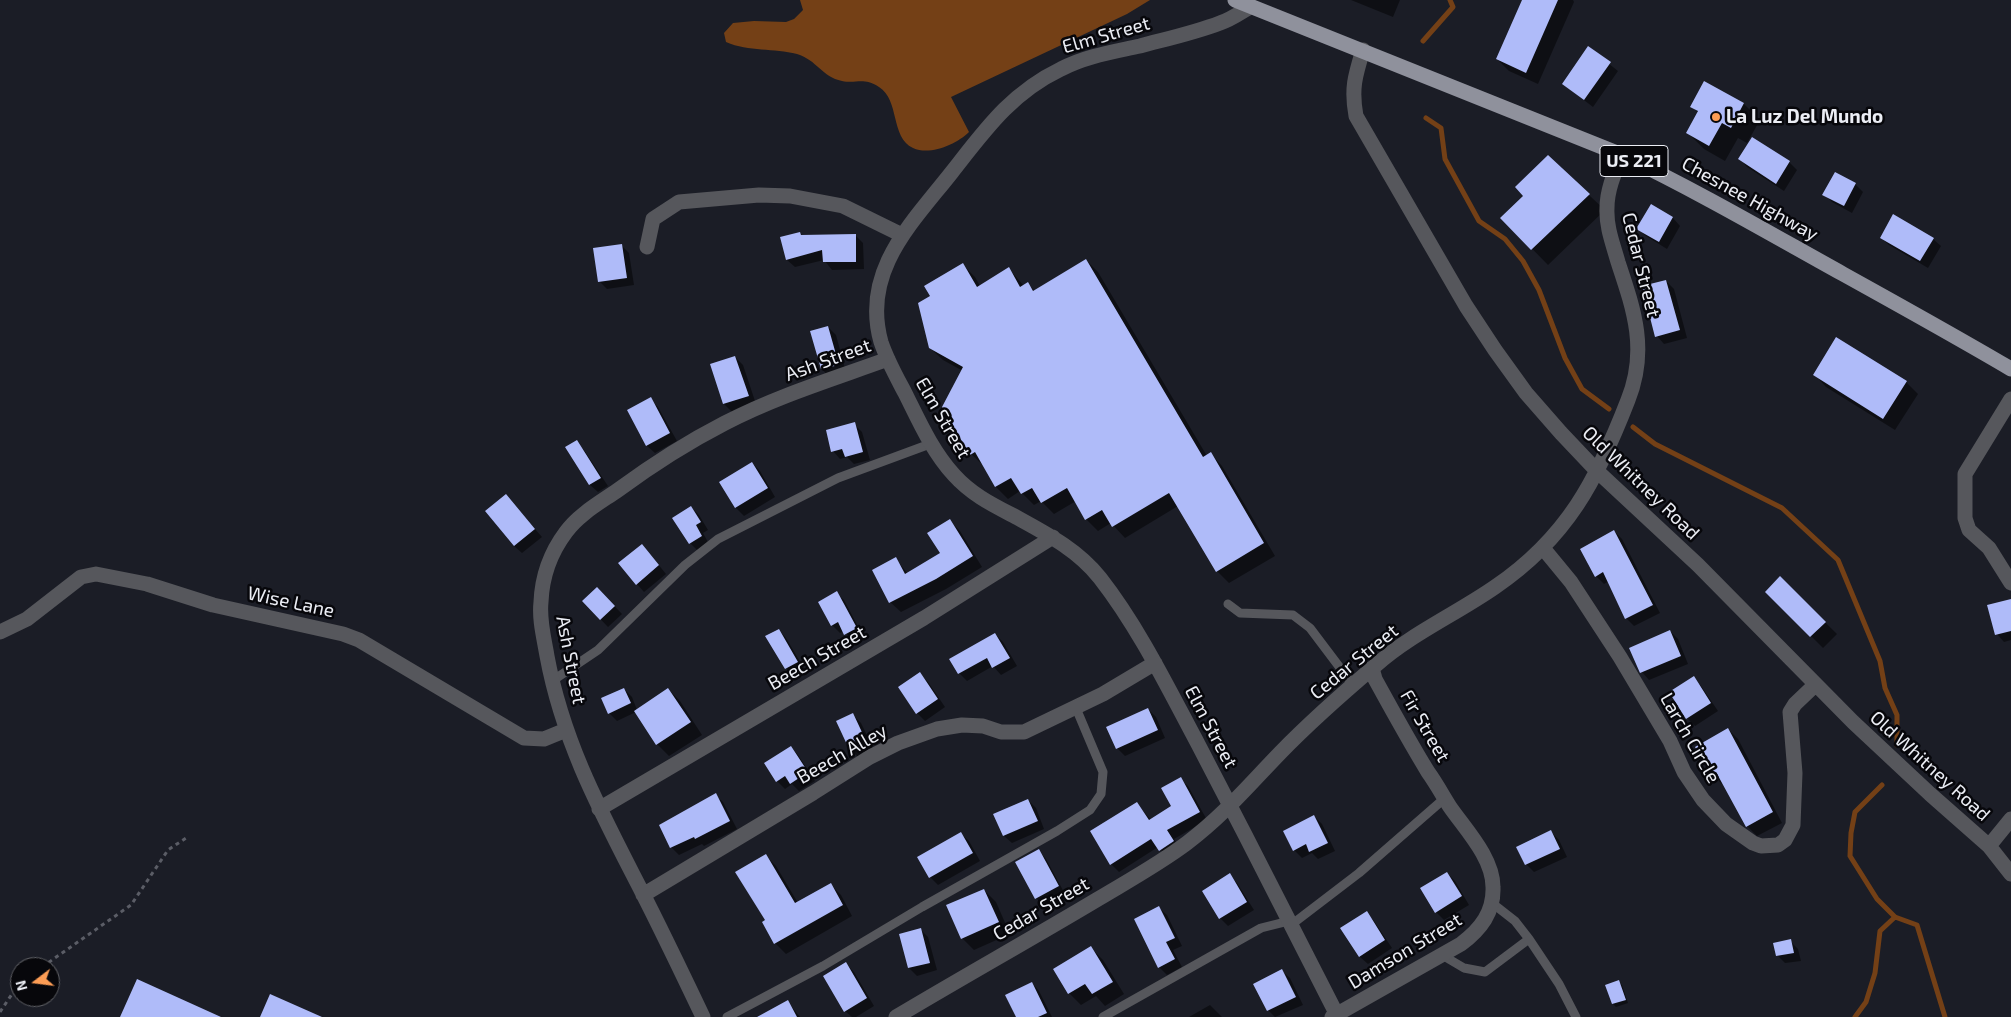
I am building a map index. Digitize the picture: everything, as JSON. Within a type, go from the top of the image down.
[{"type":"main road","name":"Chesnee Highway","points":[[1235,0],[1622,155],[1728,209],[1927,319],[2011,369]]},
{"type":"street","name":"Elm Street","points":[[1250,7],[1223,22],[1142,46],[1086,58],[1061,68],[1015,98],[995,117],[902,235],[886,262],[878,293],[878,327],[888,359],[930,444],[952,473],[983,501],[1053,537],[1070,549],[1099,577],[1155,663],[1336,1016]]},
{"type":"street","name":"Old Whitney Road","points":[[1363,50],[1354,77],[1352,96],[1356,116],[1466,306],[1495,350],[1532,399],[1597,471],[1698,565],[1815,685],[1930,794],[1989,846],[2011,874]]},
{"type":"street","name":"Cedar Street","points":[[896,1017],[1163,860],[1194,838],[1230,806],[1279,754],[1372,668],[1391,653],[1494,588],[1519,570],[1543,548],[1571,515],[1597,471],[1630,394],[1636,373],[1638,330],[1607,224],[1608,194],[1622,155]]},
{"type":"street","points":[[647,247],[653,219],[679,202],[759,195],[790,196],[843,206],[902,235]]},
{"type":"street","name":"Ash Street","points":[[704,1017],[580,769],[566,730],[552,681],[542,628],[540,604],[544,579],[552,556],[564,534],[580,517],[637,476],[725,423],[774,400],[888,359]]},
{"type":"street","points":[[2011,399],[1965,474],[1965,518],[1969,530],[1989,548],[2001,564],[2011,583]]},
{"type":"street","name":"Beech Street","points":[[599,808],[924,618],[1053,537]]},
{"type":"street","name":"Larch Circle","points":[[1543,548],[1571,582],[1620,657],[1670,741],[1684,772],[1703,800],[1726,824],[1753,843],[1761,846],[1770,847],[1785,840],[1793,825],[1795,773],[1790,712],[1795,704],[1815,685]]},
{"type":"street","name":"Wise Lane","points":[[0,632],[27,618],[81,577],[96,574],[147,584],[213,605],[343,634],[359,640],[524,738],[544,739],[566,730]]},
{"type":"street","name":"Beech Alley","points":[[643,894],[870,757],[898,743],[937,729],[962,725],[983,726],[1001,732],[1024,732],[1076,708],[1155,663]]},
{"type":"street","name":"Fir Street","points":[[1372,668],[1374,679],[1446,801]]},
{"type":"street","name":"Damson Street","points":[[1336,1016],[1442,955],[1475,933],[1486,919],[1492,903],[1493,885],[1490,868],[1482,853],[1446,801]]},
{"type":"street","points":[[1989,846],[2011,819]]},
{"type":"lane","points":[[552,681],[598,650],[685,565],[718,538],[838,478],[930,444]]},
{"type":"lane","points":[[1228,604],[1240,613],[1293,615],[1310,628],[1353,685]]},
{"type":"lane","points":[[727,1017],[823,966],[1090,810],[1101,794],[1103,772],[1076,708]]},
{"type":"lane","points":[[1103,1017],[1261,928],[1290,923],[1359,872],[1446,801]]},
{"type":"lane","points":[[1492,903],[1515,921],[1529,939],[1559,984],[1576,1017]]},
{"type":"lane","points":[[1442,955],[1464,968],[1485,972],[1529,939]]},
{"type":"path","points":[[56,957],[131,905],[168,850],[190,836]]},
{"type":"path","points":[[0,1012],[10,997]]},
{"type":"shaded area","points":[[800,0],[1150,0],[1127,14],[951,97],[969,132],[958,141],[943,148],[927,151],[913,148],[906,143],[901,136],[890,100],[879,87],[864,81],[847,82],[835,79],[810,60],[797,54],[753,49],[726,42],[724,33],[733,23],[754,21],[786,22],[794,19],[803,10]]},
{"type":"building","points":[[1522,0],[1558,0],[1526,73],[1496,59]]},
{"type":"building","points":[[1588,46],[1611,62],[1584,100],[1562,84]]},
{"type":"building","name":"La Luz Del Mundo","points":[[1704,81],[1744,103],[1731,128],[1722,123],[1709,146],[1686,133],[1698,111],[1690,107]]},
{"type":"building","points":[[1752,137],[1790,161],[1776,184],[1738,159]]},
{"type":"building","points":[[1548,155],[1590,194],[1531,250],[1500,218],[1523,196],[1515,187]]},
{"type":"building","points":[[1835,172],[1856,183],[1844,206],[1822,195]]},
{"type":"building","points":[[1651,204],[1673,217],[1659,242],[1636,229]]},
{"type":"building","points":[[1893,214],[1934,238],[1920,261],[1880,238]]},
{"type":"building","points":[[800,232],[801,235],[856,234],[856,262],[823,262],[822,250],[786,260],[780,237]]},
{"type":"building","points":[[622,244],[627,278],[598,282],[593,248]]},
{"type":"building","points":[[1086,259],[1203,457],[1211,452],[1264,543],[1216,572],[1169,493],[1112,527],[1102,510],[1085,520],[1067,488],[1041,503],[1032,488],[1021,494],[1011,478],[995,487],[975,452],[970,455],[942,407],[963,367],[929,348],[918,303],[930,296],[924,286],[963,263],[977,287],[1009,267],[1020,287],[1028,282],[1033,291]]},
{"type":"building","points":[[1666,280],[1680,330],[1655,337],[1642,286]]},
{"type":"building","points":[[828,326],[839,365],[821,369],[810,331]]},
{"type":"building","points":[[1836,337],[1907,381],[1883,419],[1813,375]]},
{"type":"building","points":[[735,356],[749,396],[723,404],[710,364]]},
{"type":"building","points":[[651,397],[670,433],[646,446],[627,410]]},
{"type":"building","points":[[855,422],[863,452],[845,457],[842,449],[831,452],[826,430]]},
{"type":"building","points":[[577,440],[601,478],[589,485],[565,447]]},
{"type":"building","points":[[752,462],[768,488],[735,508],[719,482]]},
{"type":"building","points":[[506,494],[535,529],[514,546],[485,511]]},
{"type":"building","points":[[691,506],[701,522],[696,525],[702,536],[689,544],[672,518]]},
{"type":"building","points":[[950,519],[973,556],[936,579],[889,603],[872,570],[896,557],[905,574],[940,553],[927,533]]},
{"type":"building","points":[[1614,530],[1653,605],[1625,619],[1603,572],[1595,577],[1580,549]]},
{"type":"building","points":[[642,544],[659,565],[636,585],[618,563]]},
{"type":"building","points":[[1780,576],[1826,622],[1810,637],[1765,592]]},
{"type":"building","points":[[597,587],[615,606],[600,620],[582,601]]},
{"type":"building","points":[[837,591],[857,628],[844,635],[838,622],[831,626],[818,602]]},
{"type":"building","points":[[2011,599],[2011,631],[1995,635],[1987,605]]},
{"type":"building","points":[[779,629],[798,662],[785,669],[765,636]]},
{"type":"building","points":[[1670,630],[1681,656],[1640,673],[1629,648]]},
{"type":"building","points":[[995,633],[1010,658],[992,668],[987,658],[958,674],[949,659]]},
{"type":"building","points":[[920,672],[938,699],[916,714],[898,687]]},
{"type":"building","points":[[1694,676],[1711,703],[1686,719],[1669,692]]},
{"type":"building","points":[[624,688],[631,703],[608,714],[601,698]]},
{"type":"building","points":[[668,688],[691,722],[656,745],[634,711]]},
{"type":"building","points":[[1148,708],[1158,730],[1116,749],[1106,727]]},
{"type":"building","points":[[853,713],[867,743],[850,751],[836,721]]},
{"type":"building","points":[[1728,728],[1773,812],[1746,827],[1716,772],[1711,775],[1695,747]]},
{"type":"building","points":[[791,746],[808,772],[790,784],[785,776],[776,782],[764,763]]},
{"type":"building","points":[[1181,777],[1200,812],[1167,830],[1174,841],[1159,851],[1151,839],[1110,865],[1090,831],[1137,802],[1149,820],[1171,806],[1161,788]]},
{"type":"building","points":[[716,793],[730,821],[695,839],[694,837],[670,848],[659,825]]},
{"type":"building","points":[[1028,799],[1038,821],[1003,836],[993,814]]},
{"type":"building","points":[[1314,815],[1328,843],[1309,852],[1306,844],[1293,851],[1283,831]]},
{"type":"building","points":[[1551,830],[1560,849],[1525,865],[1516,847]]},
{"type":"building","points":[[961,832],[973,853],[929,878],[917,857]]},
{"type":"building","points":[[1039,849],[1059,886],[1035,899],[1015,862]]},
{"type":"building","points":[[766,854],[795,903],[831,883],[843,905],[774,944],[762,922],[765,920],[735,872]]},
{"type":"building","points":[[1447,872],[1462,896],[1435,913],[1420,888]]},
{"type":"building","points":[[1230,873],[1247,902],[1219,919],[1202,891]]},
{"type":"building","points":[[984,889],[999,922],[961,939],[946,905]]},
{"type":"building","points":[[1159,906],[1175,938],[1166,942],[1175,959],[1158,968],[1134,919]]},
{"type":"building","points":[[1367,911],[1385,940],[1359,957],[1340,928]]},
{"type":"building","points":[[921,928],[930,963],[908,968],[899,934]]},
{"type":"building","points":[[1791,939],[1794,953],[1776,956],[1773,943]]},
{"type":"building","points":[[1091,946],[1113,982],[1092,994],[1085,984],[1068,994],[1053,969]]},
{"type":"building","points":[[846,962],[867,998],[844,1012],[823,976]]},
{"type":"building","points":[[1282,969],[1296,997],[1267,1011],[1253,984]]},
{"type":"building","points":[[137,979],[221,1017],[120,1017]]},
{"type":"building","points":[[1619,980],[1626,1000],[1612,1004],[1605,985]]},
{"type":"building","points":[[1032,982],[1047,1013],[1038,1017],[1016,1017],[1005,995]]},
{"type":"building","points":[[270,994],[322,1017],[260,1017]]},
{"type":"building","points":[[788,1000],[797,1017],[757,1017]]},
{"type":"waterway","points":[[1423,41],[1453,7],[1450,0]]},
{"type":"waterway","points":[[1426,118],[1441,128],[1445,159],[1479,221],[1505,239],[1523,261],[1539,290],[1565,358],[1582,389],[1609,409]]},
{"type":"waterway","points":[[1633,427],[1655,444],[1782,508],[1838,560],[1880,661],[1885,688],[1897,715],[1897,745]]},
{"type":"waterway","points":[[1882,785],[1855,812],[1851,833],[1850,856],[1877,899],[1895,917],[1917,925],[1945,1017]]},
{"type":"waterway","points":[[1855,1017],[1866,1002],[1875,973],[1880,931],[1895,917]]},
{"type":"place","name":"La Luz Del Mundo","points":[[1716,117]]}]
